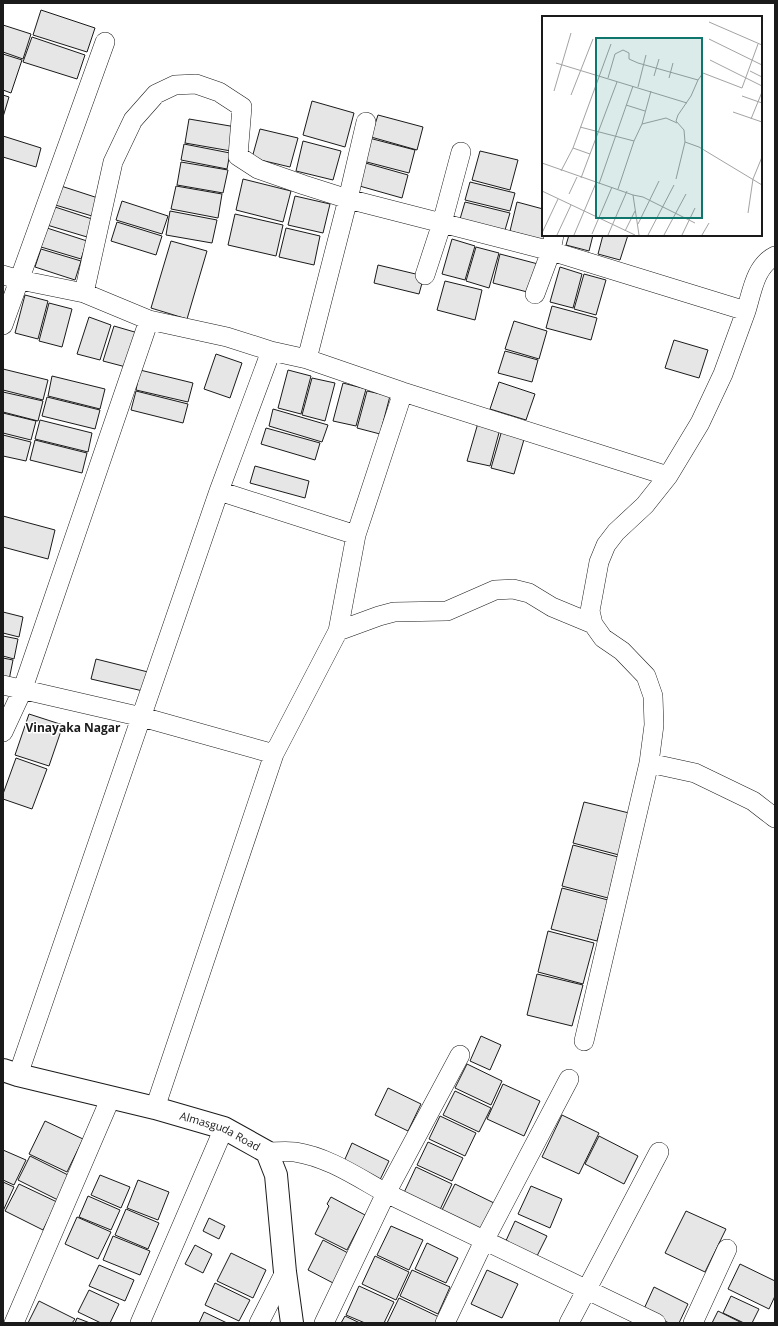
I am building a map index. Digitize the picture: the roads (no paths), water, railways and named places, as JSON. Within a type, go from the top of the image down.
[{"type":"street","points":[[3,325],[11,278],[104,42]]},
{"type":"street","points":[[84,293],[114,162],[134,120],[156,94],[175,85],[196,84],[219,92],[242,107],[238,156],[258,169],[348,198],[442,223],[553,243],[746,311]]},
{"type":"street","points":[[307,359],[366,122]]},
{"type":"street","points":[[425,275],[442,223],[461,152]]},
{"type":"street","points":[[535,294],[553,243]]},
{"type":"street","points":[[584,1041],[649,763],[654,725],[653,696],[646,676],[622,651],[603,638],[593,624],[590,611],[599,562],[606,545],[616,532],[645,506],[668,476],[703,416],[723,374],[759,272],[767,261],[775,256]]},
{"type":"street","points":[[11,278],[84,293],[149,320],[227,337],[271,351],[307,359],[403,392],[668,476]]},
{"type":"street","points":[[3,732],[22,691],[149,320]]},
{"type":"street","points":[[11,1073],[142,717],[219,491],[271,351]]},
{"type":"street","points":[[155,1108],[274,754],[338,631],[356,534],[403,392]]},
{"type":"street","points":[[219,491],[356,534]]},
{"type":"street","points":[[338,631],[394,612],[447,611],[495,590],[513,589],[529,593],[552,607],[593,624]]},
{"type":"street","points":[[3,686],[142,717],[274,754]]},
{"type":"street","points":[[649,763],[695,773],[753,801],[775,818]]},
{"type":"street","points":[[324,1323],[386,1193],[460,1055]]},
{"type":"street","name":"Almasguda Road","points":[[11,1073],[155,1108],[224,1128],[267,1152],[276,1175],[285,1272],[292,1323]]},
{"type":"street","points":[[445,1323],[484,1241],[569,1079]]},
{"type":"street","points":[[12,1321],[111,1097]]},
{"type":"street","points":[[140,1323],[224,1128]]},
{"type":"street","points":[[267,1152],[294,1152],[314,1156],[344,1169],[386,1193],[656,1323]]},
{"type":"street","points":[[569,1323],[659,1152]]},
{"type":"street","points":[[693,1323],[727,1249]]},
{"type":"street","points":[[260,1323],[285,1272]]},
{"type":"district","name":"Vinayaka Nagar","points":[[73,728]]}]
